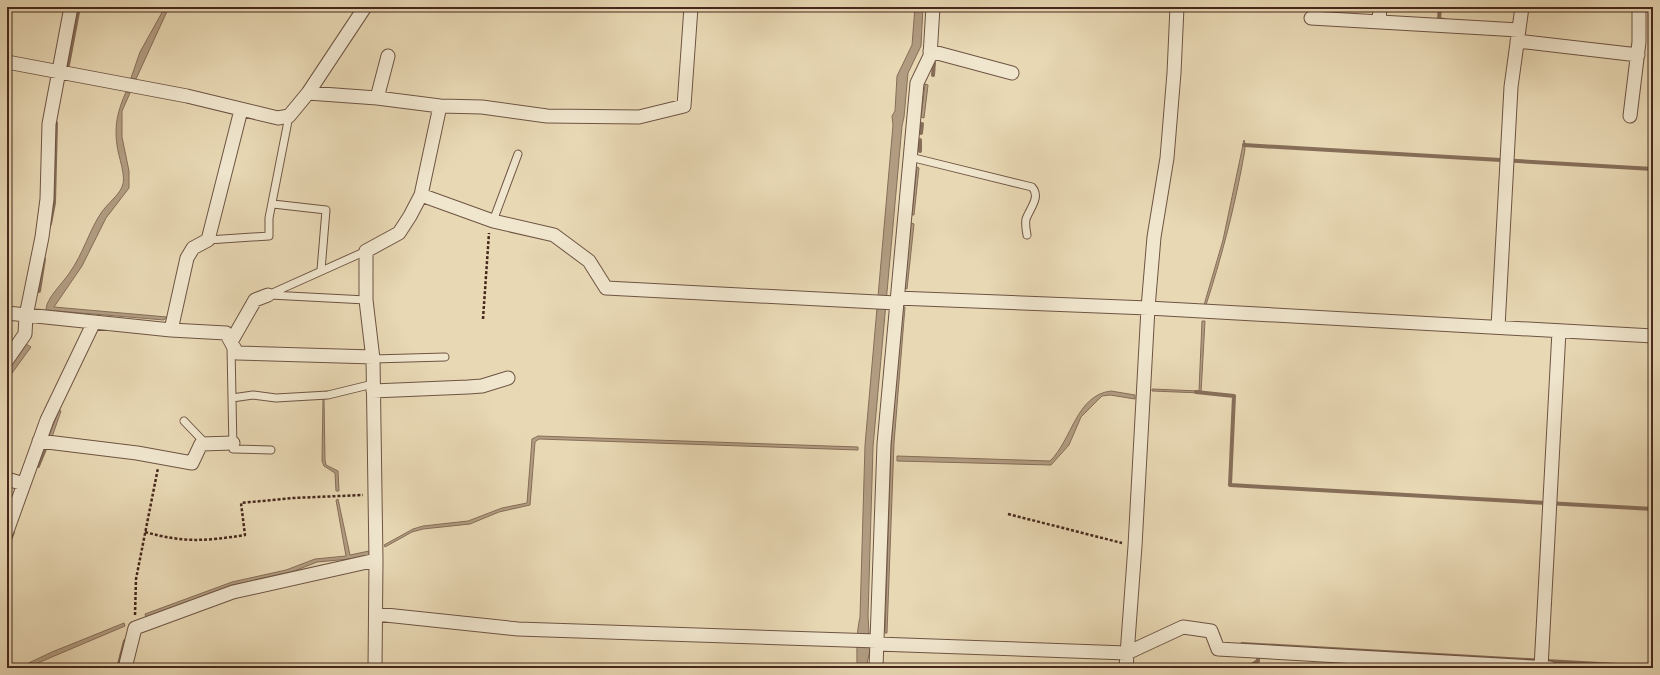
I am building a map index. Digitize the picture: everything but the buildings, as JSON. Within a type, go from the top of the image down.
[{"type":"street","points":[[7,360],[25,334],[26,316],[47,199],[49,124],[60,72],[70,7]]},
{"type":"street","points":[[7,62],[187,96],[278,118],[289,116],[308,93],[364,7]]},
{"type":"street","points":[[308,93],[378,98],[440,106],[482,107],[547,116],[639,117],[684,106],[691,7]]},
{"type":"street","points":[[876,668],[875,642],[884,444],[896,300],[917,83],[930,56],[933,7]]},
{"type":"street","points":[[1126,668],[1135,546],[1148,308],[1154,238],[1167,158],[1174,73],[1177,7]]},
{"type":"street","points":[[1379,22],[1380,7]]},
{"type":"street","points":[[1498,327],[1511,87],[1522,7]]},
{"type":"street","points":[[1630,116],[1638,55],[1639,7]]},
{"type":"street","points":[[1311,18],[1379,22],[1518,35],[1638,55]]},
{"type":"street","points":[[930,51],[1012,73]]},
{"type":"street","points":[[378,98],[388,56]]},
{"type":"street","points":[[375,668],[376,560],[373,358],[366,300],[366,251],[399,233],[421,195],[440,106]]},
{"type":"street","points":[[171,330],[187,258],[193,248],[208,240],[241,110]]},
{"type":"street","points":[[421,195],[491,220],[554,235],[589,261],[606,288],[896,300],[1148,308],[1653,336]]},
{"type":"street","points":[[231,342],[254,300],[268,295]]},
{"type":"street","points":[[7,313],[171,330],[226,333],[236,353],[373,358]]},
{"type":"street","points":[[7,531],[47,420],[94,322]]},
{"type":"street","points":[[1541,668],[1559,331]]},
{"type":"street","points":[[373,388],[482,386],[508,378]]},
{"type":"street","points":[[40,441],[137,453],[192,463],[201,444],[233,443]]},
{"type":"street","points":[[7,479],[24,484]]},
{"type":"street","points":[[125,668],[135,628],[233,592],[376,560]]},
{"type":"street","points":[[376,614],[518,629],[855,640],[1127,653],[1183,627],[1211,631],[1218,650],[1550,668]]},
{"type":"lane","points":[[208,240],[270,236],[270,218],[289,116]]},
{"type":"lane","points":[[491,220],[518,154]]},
{"type":"lane","points":[[910,157],[1032,187],[1036,191],[1036,197],[1026,220],[1025,227],[1027,235]]},
{"type":"lane","points":[[273,204],[326,210],[321,270]]},
{"type":"lane","points":[[268,295],[366,251]]},
{"type":"lane","points":[[268,295],[366,300]]},
{"type":"lane","points":[[231,342],[233,449],[271,450]]},
{"type":"lane","points":[[373,358],[445,357]]},
{"type":"lane","points":[[232,398],[253,395],[276,398],[328,395],[373,388]]},
{"type":"lane","points":[[184,421],[205,443]]},
{"type":"path","points":[[483,319],[491,220]]},
{"type":"path","points":[[135,628],[136,579],[160,457]]},
{"type":"path","points":[[145,532],[167,538],[188,541],[216,540],[245,535],[241,503],[293,498],[375,495]]},
{"type":"path","points":[[1008,514],[1108,541],[1135,546]]},
{"type":"shaded area","points":[[165,7],[169,7],[136,79],[131,78],[140,52]]},
{"type":"shaded area","points":[[915,7],[923,7],[921,46],[908,73],[873,447],[868,616],[870,650],[866,668],[857,668],[865,445],[893,125],[892,116],[895,111],[897,76],[912,45]]},
{"type":"shaded area","points":[[925,84],[928,85],[924,118],[921,117]]},
{"type":"shaded area","points":[[126,92],[130,93],[122,111],[122,137],[129,171],[129,188],[106,218],[82,266],[54,307],[167,317],[164,320],[46,310],[52,295],[75,265],[101,213],[118,194],[122,187],[123,172],[116,138],[116,124]]},
{"type":"shaded area","points":[[1244,140],[1244,152],[1231,219],[1206,305],[1204,305],[1223,240]]},
{"type":"shaded area","points":[[917,167],[919,168],[914,215],[912,215]]},
{"type":"shaded area","points":[[911,223],[914,224],[907,289],[904,288]]},
{"type":"shaded area","points":[[902,307],[905,307],[894,443],[887,633],[885,633],[891,445]]},
{"type":"shaded area","points":[[1202,321],[1205,321],[1201,393],[1152,391],[1152,389],[1199,391]]},
{"type":"shaded area","points":[[26,344],[31,347],[7,380],[7,371]]},
{"type":"shaded area","points":[[1111,391],[1135,395],[1135,399],[1110,395],[1102,396],[1081,417],[1069,445],[1051,465],[897,461],[897,456],[1050,461],[1058,452],[1082,409],[1099,394]]},
{"type":"shaded area","points":[[323,398],[325,460],[326,465],[338,471],[339,491],[336,491],[335,473],[324,466],[322,461]]},
{"type":"shaded area","points":[[59,410],[61,411],[52,437],[49,436]]},
{"type":"shaded area","points":[[538,436],[858,447],[858,450],[539,439],[535,442],[530,505],[499,512],[470,524],[423,529],[412,532],[385,547],[384,545],[413,529],[423,526],[468,521],[502,508],[527,503],[532,439]]},
{"type":"shaded area","points":[[338,499],[350,555],[369,551],[369,555],[350,559],[317,562],[287,574],[232,585],[146,618],[145,614],[232,582],[286,570],[315,559],[346,556],[336,500]]},
{"type":"shaded area","points":[[124,623],[125,626],[26,668],[18,668],[52,652]]},
{"type":"waterway","points":[[68,65],[79,7]]},
{"type":"waterway","points":[[1440,7],[1439,19],[1444,20]]},
{"type":"waterway","points":[[933,75],[934,63]]},
{"type":"waterway","points":[[50,224],[54,203],[56,123]]},
{"type":"waterway","points":[[921,133],[922,124]]},
{"type":"waterway","points":[[920,140],[920,151]]},
{"type":"waterway","points":[[1244,145],[1653,169]]},
{"type":"waterway","points":[[39,291],[44,259]]},
{"type":"waterway","points":[[1196,392],[1234,396],[1230,485],[1653,509]]},
{"type":"waterway","points":[[38,466],[45,449]]},
{"type":"waterway","points":[[7,548],[13,532]]},
{"type":"waterway","points":[[118,668],[125,641]]},
{"type":"waterway","points":[[1242,644],[1653,667]]},
{"type":"waterway","points":[[1247,668],[1258,661],[1258,657]]}]
